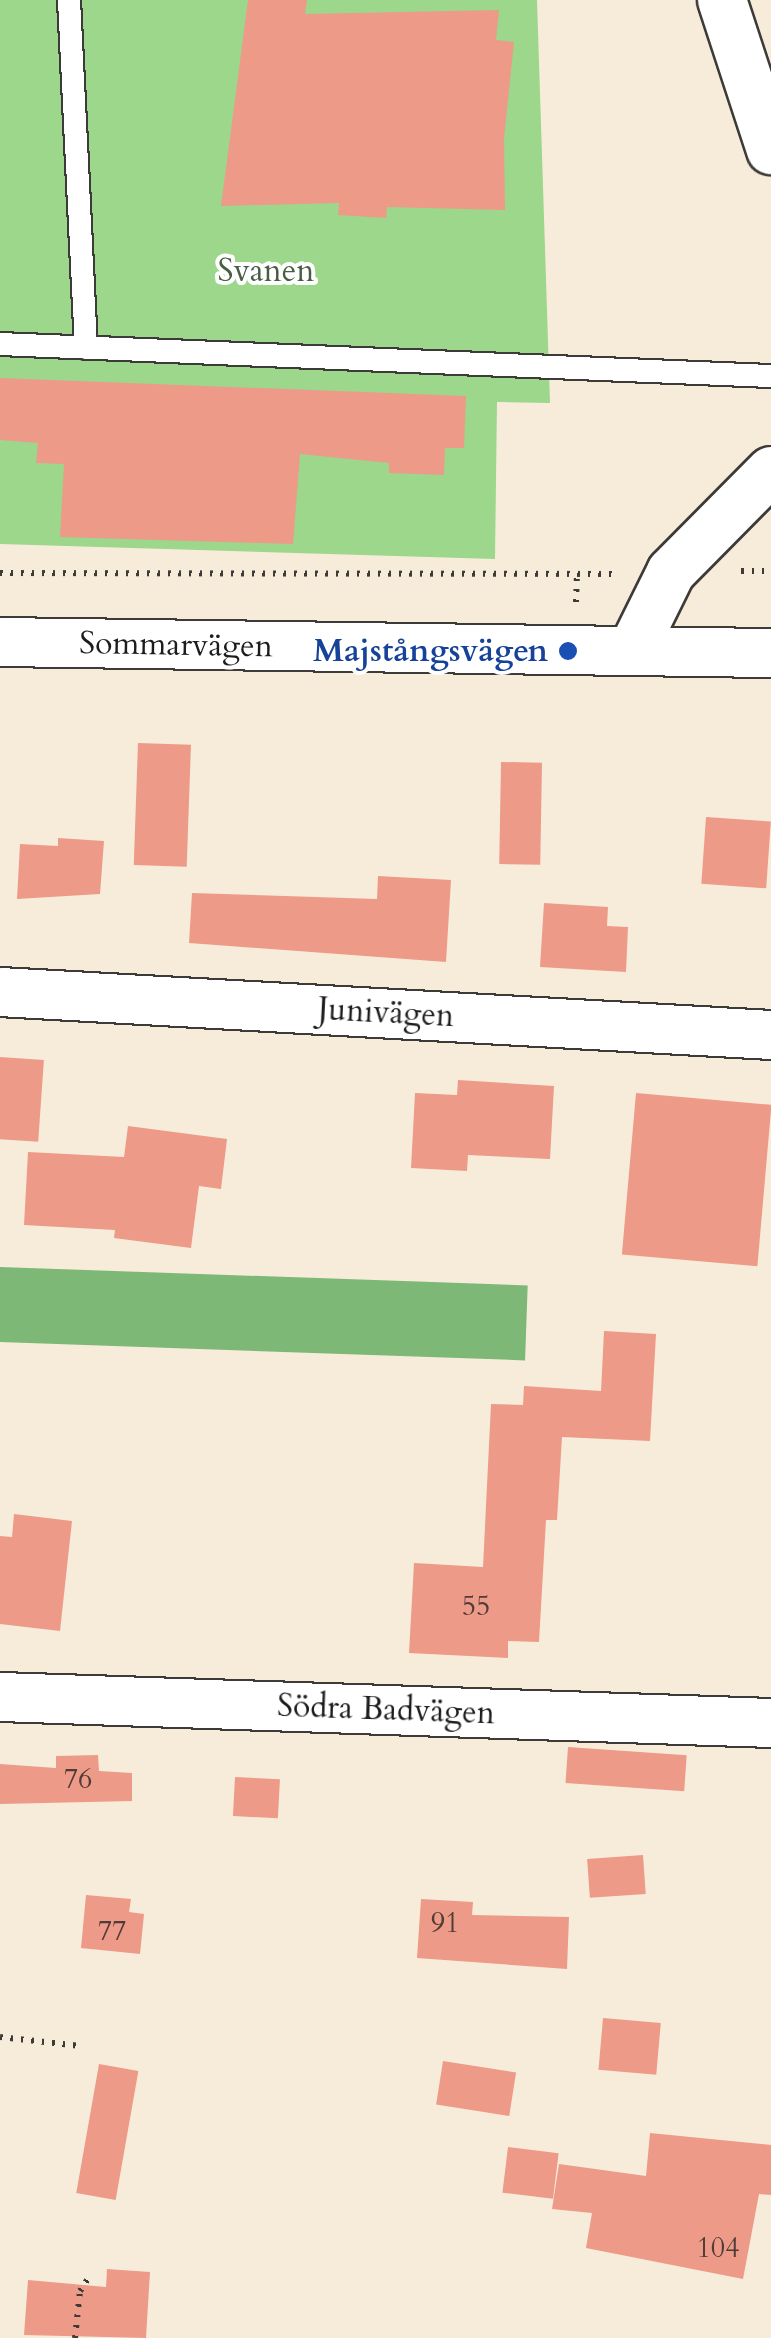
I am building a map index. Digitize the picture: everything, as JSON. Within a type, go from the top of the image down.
[{"type":"street","points":[[722,0],[771,150]]},
{"type":"street","points":[[632,651],[670,572],[771,471]]},
{"type":"street","name":"Sommarvägen","points":[[0,642],[771,653]]},
{"type":"street","name":"Junivägen","points":[[0,992],[771,1034]]},
{"type":"street","name":"Södra Badvägen","points":[[0,1697],[771,1723]]},
{"type":"lane","points":[[68,0],[86,348]]},
{"type":"lane","points":[[0,344],[771,376]]},
{"type":"path","points":[[0,573],[577,576],[771,571]]},
{"type":"path","points":[[576,603],[577,576]]},
{"type":"path","points":[[0,2037],[80,2046]]},
{"type":"path","points":[[75,2338],[80,2292],[91,2274]]},
{"type":"green space","name":"Svanen","points":[[0,0],[537,0],[550,403],[497,402],[495,559],[0,544]]},
{"type":"green space","points":[[0,1267],[528,1285],[525,1360],[0,1342]]},
{"type":"building","points":[[248,0],[307,0],[305,14],[499,10],[496,40],[514,42],[504,139],[505,210],[387,207],[386,218],[338,215],[339,203],[221,206]]},
{"type":"building","points":[[0,378],[466,396],[464,448],[445,448],[444,475],[389,473],[389,463],[300,454],[293,544],[60,537],[64,464],[36,463],[38,443],[0,440]]},
{"type":"building","points":[[138,743],[191,745],[187,867],[134,865]]},
{"type":"building","points":[[501,762],[542,763],[540,865],[499,864]]},
{"type":"building","points":[[706,817],[771,822],[766,888],[701,884]]},
{"type":"building","points":[[58,838],[104,841],[100,894],[17,899],[20,844],[58,846]]},
{"type":"building","points":[[378,876],[451,880],[446,962],[189,943],[192,893],[377,899]]},
{"type":"building","points":[[544,903],[608,907],[607,926],[628,927],[626,972],[540,967]]},
{"type":"building","points":[[0,1057],[44,1060],[38,1142],[0,1139]]},
{"type":"building","points":[[458,1080],[554,1086],[550,1159],[468,1155],[467,1171],[411,1168],[415,1093],[457,1095]]},
{"type":"building","points":[[636,1093],[771,1105],[757,1266],[622,1254]]},
{"type":"building","points":[[128,1126],[227,1139],[221,1189],[199,1186],[191,1248],[114,1238],[115,1230],[24,1225],[28,1152],[124,1157]]},
{"type":"building","points":[[604,1331],[656,1334],[650,1441],[562,1437],[557,1520],[546,1520],[539,1642],[508,1641],[508,1658],[409,1653],[414,1563],[483,1567],[491,1404],[523,1405],[524,1386],[601,1391]]},
{"type":"building","points":[[14,1514],[72,1521],[60,1631],[0,1624],[0,1536],[12,1537]]},
{"type":"building","points":[[568,1747],[687,1755],[684,1791],[565,1783]]},
{"type":"building","points":[[98,1755],[99,1771],[132,1773],[132,1801],[0,1804],[0,1764],[56,1768],[56,1756]]},
{"type":"building","points":[[235,1777],[280,1779],[278,1818],[233,1816]]},
{"type":"building","points":[[643,1855],[646,1894],[590,1898],[587,1859]]},
{"type":"building","points":[[86,1895],[131,1899],[129,1912],[144,1914],[140,1954],[81,1948]]},
{"type":"building","points":[[421,1899],[473,1902],[472,1915],[569,1917],[567,1969],[417,1958]]},
{"type":"building","points":[[603,2018],[661,2023],[656,2075],[598,2070]]},
{"type":"building","points":[[443,2061],[516,2073],[509,2116],[436,2104]]},
{"type":"building","points":[[99,2064],[138,2071],[116,2200],[76,2193]]},
{"type":"building","points":[[650,2133],[771,2145],[771,2195],[759,2194],[743,2279],[586,2248],[592,2213],[552,2209],[559,2164],[646,2176]]},
{"type":"building","points":[[508,2147],[559,2153],[553,2199],[502,2193]]},
{"type":"building","points":[[107,2269],[150,2272],[146,2338],[24,2335],[28,2280],[106,2287]]},
{"type":"place","name":"Majstångsvägen","points":[[568,651]]}]
